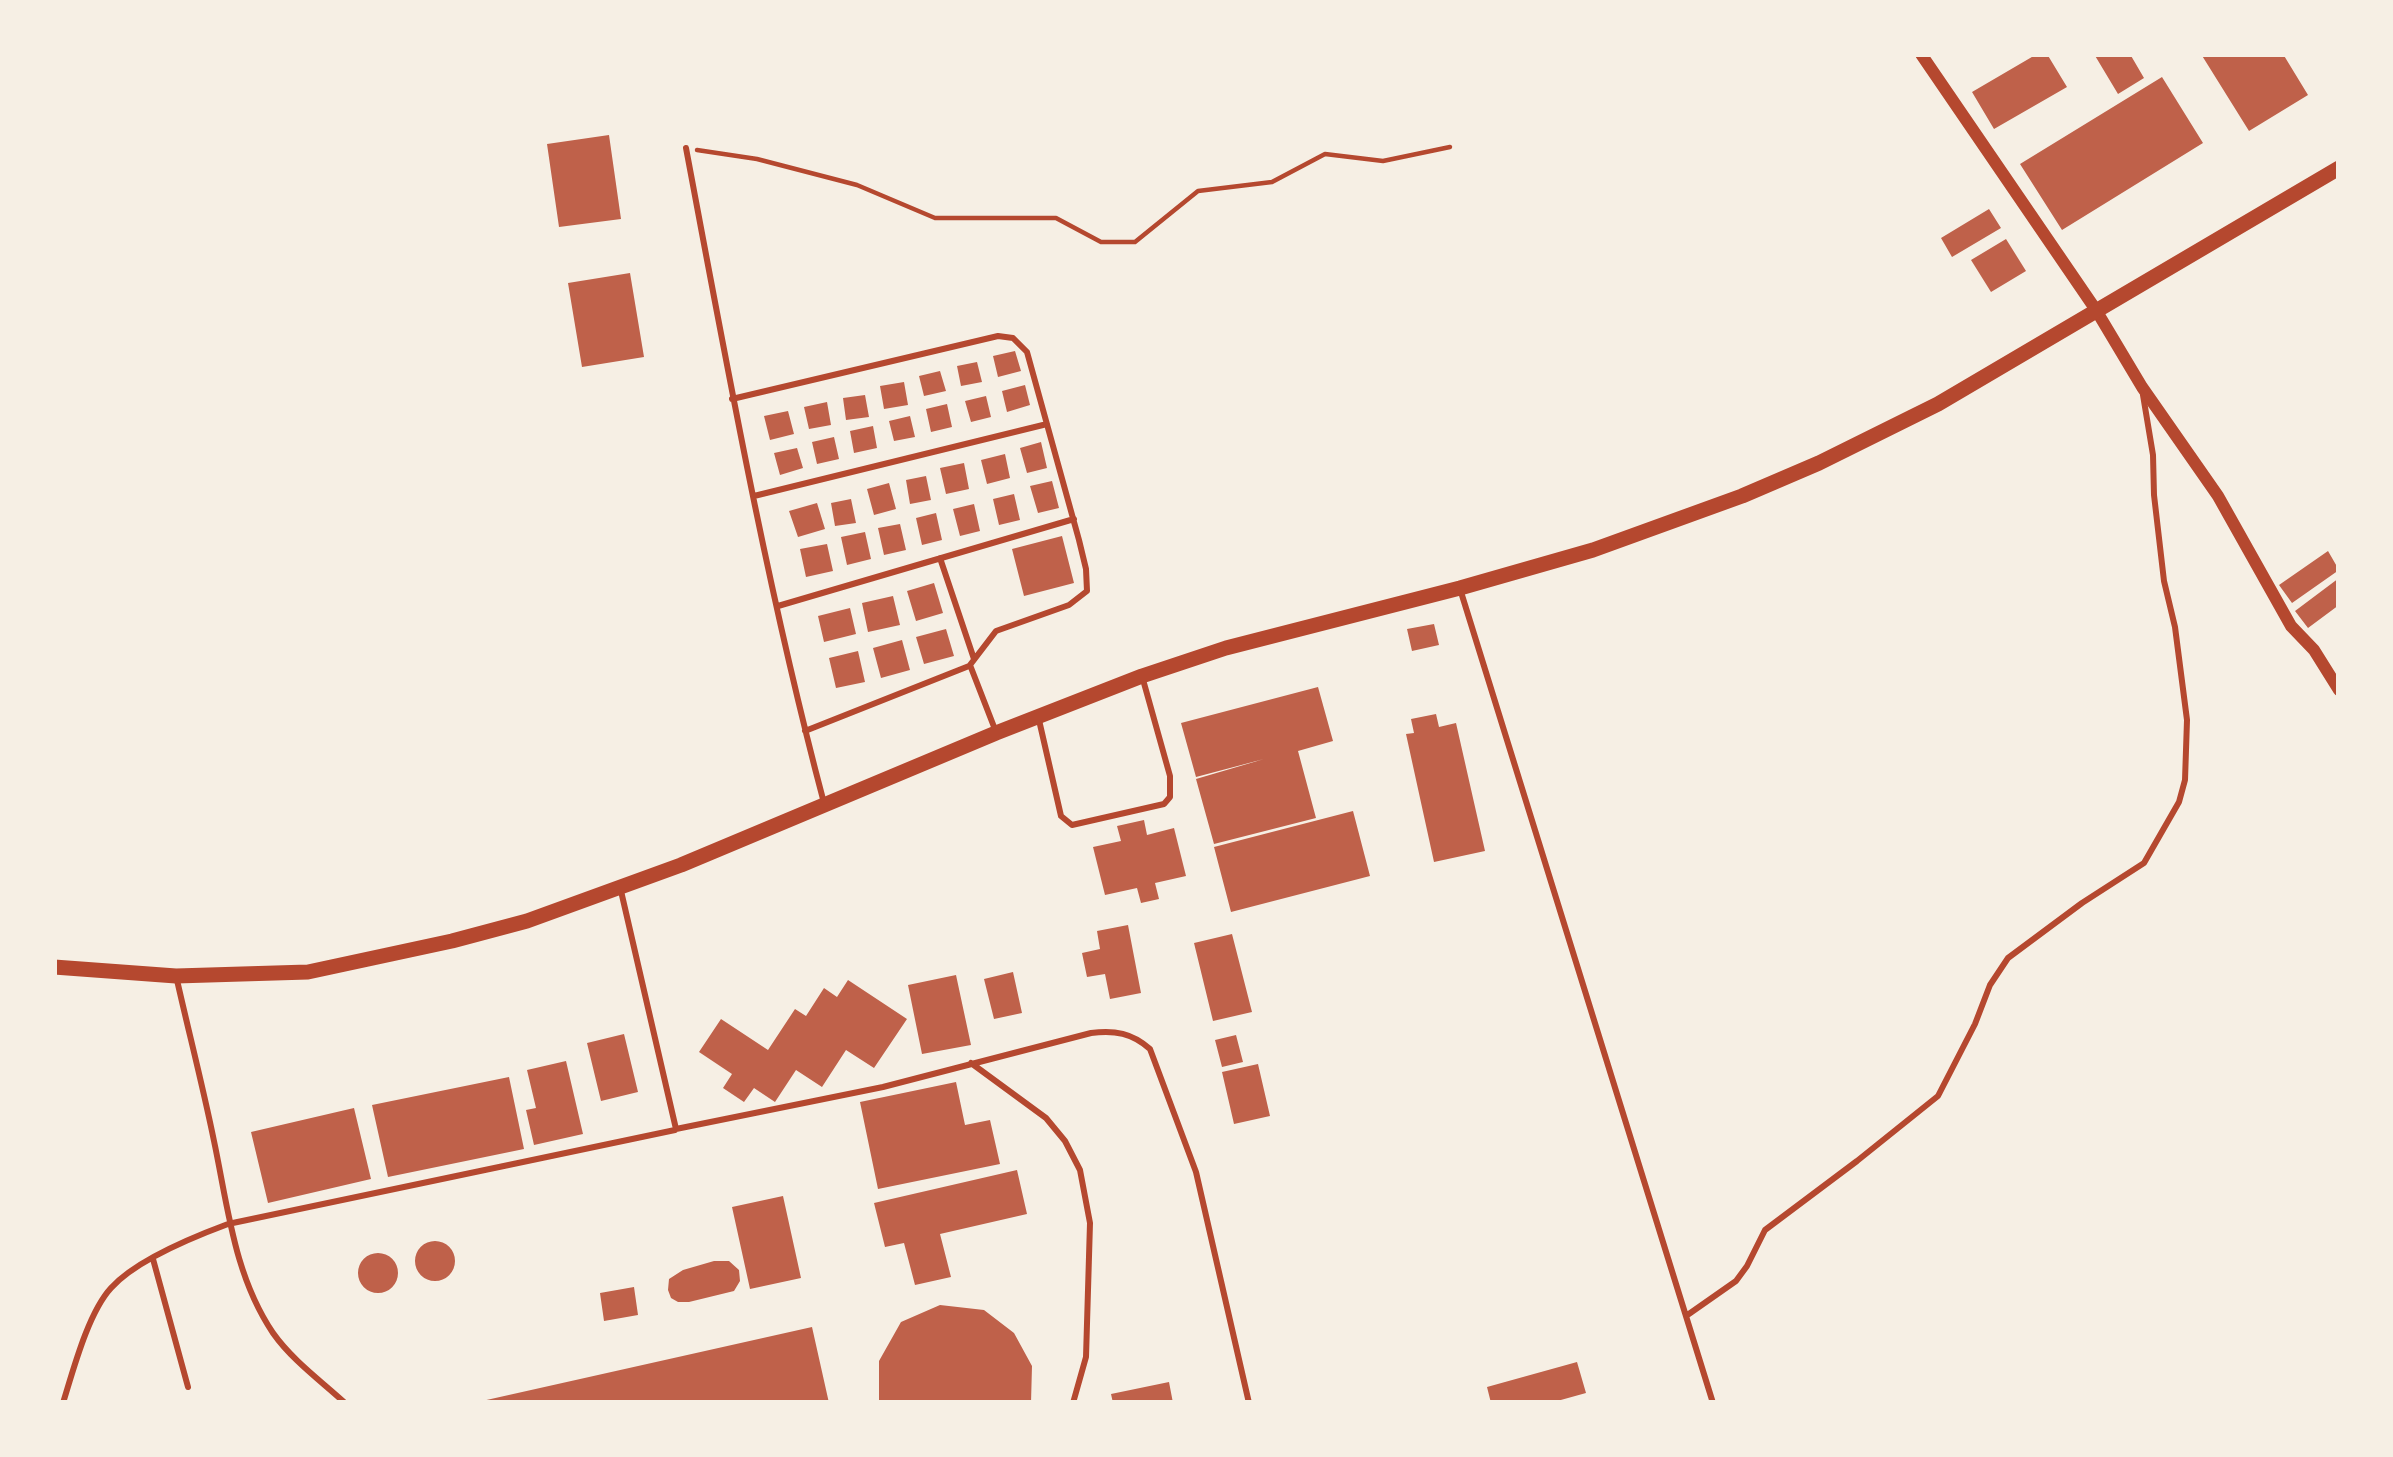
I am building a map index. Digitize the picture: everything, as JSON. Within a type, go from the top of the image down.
[{"type":"street","points":[[1921,54],[2096,310],[2142,387],[2218,496],[2291,626],[2314,650],[2339,690]]},
{"type":"street","points":[[54,967],[176,976],[308,972],[368,962],[527,921],[1142,676],[1226,647],[1593,550],[1742,496],[1938,404],[2339,168]]},
{"type":"lane","points":[[686,148],[732,399],[825,806]]},
{"type":"lane","points":[[732,399],[998,336],[1013,338],[1027,352],[1086,568],[1087,591],[1069,605],[996,631],[972,662],[805,731]]},
{"type":"lane","points":[[1686,1316],[1743,1273],[1765,1230],[1938,1096],[2008,958],[2144,863],[2179,802],[2185,780],[2187,720],[2164,580],[2142,387]]},
{"type":"lane","points":[[754,496],[1047,424]]},
{"type":"lane","points":[[778,606],[1074,519]]},
{"type":"lane","points":[[940,558],[996,733]]},
{"type":"lane","points":[[1460,588],[1713,1403]]},
{"type":"lane","points":[[1038,716],[1061,816],[1072,825],[1164,804],[1170,797],[1170,776],[1142,676]]},
{"type":"lane","points":[[620,887],[676,1130]]},
{"type":"lane","points":[[176,976],[228,1224],[244,1272],[273,1333],[345,1403]]},
{"type":"lane","points":[[63,1403],[77,1357],[113,1285],[153,1259],[228,1224],[883,1087],[1109,1031],[1127,1034],[1150,1049],[1196,1172],[1249,1403]]},
{"type":"lane","points":[[971,1063],[1046,1118],[1080,1170],[1090,1223],[1087,1335],[1073,1403]]},
{"type":"lane","points":[[153,1259],[188,1387]]},
{"type":"path","points":[[686,148],[757,159],[857,185],[935,218],[1056,218],[1101,242],[1135,242],[1198,191],[1272,182],[1325,154],[1383,160],[1450,147]]},
{"type":"building","points":[[2037,54],[2047,54],[2067,87],[1994,129],[1972,92]]},
{"type":"building","points":[[2094,54],[2130,54],[2144,78],[2118,94]]},
{"type":"building","points":[[2201,54],[2283,54],[2308,95],[2249,131]]},
{"type":"building","points":[[2162,77],[2203,143],[2062,230],[2020,164]]},
{"type":"building","points":[[609,135],[621,219],[559,227],[547,144]]},
{"type":"building","points":[[1989,209],[2001,228],[1952,257],[1941,238]]},
{"type":"building","points":[[2006,239],[2026,271],[1991,292],[1971,260]]},
{"type":"building","points":[[630,273],[644,357],[582,367],[568,283]]},
{"type":"building","points":[[1015,351],[1021,371],[998,377],[993,356]]},
{"type":"building","points":[[977,362],[982,382],[961,386],[957,366]]},
{"type":"building","points":[[940,371],[946,391],[924,396],[919,376]]},
{"type":"building","points":[[904,382],[908,405],[884,409],[880,386]]},
{"type":"building","points":[[1025,385],[1030,405],[1007,412],[1002,391]]},
{"type":"building","points":[[865,395],[869,417],[846,420],[843,398]]},
{"type":"building","points":[[986,396],[991,417],[971,422],[965,401]]},
{"type":"building","points":[[827,402],[831,425],[809,429],[804,407]]},
{"type":"building","points":[[947,404],[952,427],[931,432],[926,409]]},
{"type":"building","points":[[788,411],[794,434],[770,440],[764,416]]},
{"type":"building","points":[[910,416],[915,437],[894,441],[889,421]]},
{"type":"building","points":[[873,426],[877,448],[854,453],[850,431]]},
{"type":"building","points":[[834,437],[839,459],[817,464],[812,442]]},
{"type":"building","points":[[1041,442],[1047,468],[1027,473],[1020,448]]},
{"type":"building","points":[[797,448],[803,468],[780,475],[774,453]]},
{"type":"building","points":[[1005,454],[1010,478],[987,484],[981,460]]},
{"type":"building","points":[[964,463],[969,489],[946,494],[940,468]]},
{"type":"building","points":[[926,476],[931,500],[910,504],[906,480]]},
{"type":"building","points":[[1052,481],[1059,508],[1038,513],[1030,486]]},
{"type":"building","points":[[889,483],[896,509],[874,515],[867,489]]},
{"type":"building","points":[[1014,494],[1020,520],[999,525],[993,499]]},
{"type":"building","points":[[851,499],[856,523],[835,526],[831,503]]},
{"type":"building","points":[[817,503],[825,529],[798,537],[789,511]]},
{"type":"building","points":[[974,504],[980,531],[960,536],[953,509]]},
{"type":"building","points":[[936,513],[942,540],[922,545],[916,518]]},
{"type":"building","points":[[900,524],[906,550],[884,555],[878,528]]},
{"type":"building","points":[[865,532],[871,559],[847,565],[841,537]]},
{"type":"building","points":[[1062,536],[1074,583],[1024,596],[1012,549]]},
{"type":"building","points":[[827,544],[833,571],[806,577],[800,549]]},
{"type":"building","points":[[2328,551],[2339,570],[2292,603],[2279,585]]},
{"type":"building","points":[[2339,578],[2339,605],[2308,628],[2295,611]]},
{"type":"building","points":[[934,583],[943,613],[916,621],[907,591]]},
{"type":"building","points":[[893,596],[900,625],[868,632],[862,603]]},
{"type":"building","points":[[850,608],[856,634],[824,642],[818,616]]},
{"type":"building","points":[[1434,624],[1439,645],[1412,651],[1407,629]]},
{"type":"building","points":[[946,629],[954,656],[924,664],[916,637]]},
{"type":"building","points":[[902,640],[910,670],[881,678],[873,648]]},
{"type":"building","points":[[858,651],[865,682],[836,688],[829,658]]},
{"type":"building","points":[[1318,687],[1333,741],[1298,751],[1316,818],[1214,844],[1196,779],[1264,759],[1196,777],[1181,723]]},
{"type":"building","points":[[1436,714],[1439,727],[1456,723],[1485,851],[1434,862],[1406,734],[1414,733],[1411,719]]},
{"type":"building","points":[[1353,811],[1370,876],[1231,912],[1214,847]]},
{"type":"building","points":[[1144,820],[1147,835],[1174,828],[1186,876],[1155,883],[1159,899],[1141,903],[1137,888],[1105,895],[1093,847],[1121,841],[1117,826]]},
{"type":"building","points":[[1128,925],[1141,993],[1110,999],[1105,974],[1087,977],[1082,953],[1100,949],[1097,931]]},
{"type":"building","points":[[1232,934],[1252,1012],[1213,1021],[1194,943]]},
{"type":"building","points":[[1013,972],[1022,1013],[994,1019],[984,979]]},
{"type":"building","points":[[956,975],[971,1045],[922,1054],[908,985]]},
{"type":"building","points":[[848,980],[907,1019],[874,1068],[846,1050],[822,1087],[796,1070],[775,1102],[754,1088],[744,1102],[723,1088],[732,1074],[699,1052],[721,1019],[768,1050],[795,1009],[806,1016],[824,988],[837,997]]},
{"type":"building","points":[[624,1034],[638,1092],[601,1101],[587,1043]]},
{"type":"building","points":[[1236,1035],[1243,1062],[1222,1067],[1215,1040]]},
{"type":"building","points":[[566,1061],[583,1134],[534,1145],[526,1110],[536,1108],[527,1070]]},
{"type":"building","points":[[1258,1064],[1270,1116],[1234,1124],[1222,1072]]},
{"type":"building","points":[[509,1077],[524,1149],[388,1177],[372,1105]]},
{"type":"building","points":[[956,1082],[965,1125],[990,1120],[1000,1164],[878,1189],[860,1102]]},
{"type":"building","points":[[354,1108],[371,1179],[268,1203],[251,1132]]},
{"type":"building","points":[[1017,1170],[1027,1214],[940,1234],[951,1277],[915,1285],[904,1243],[885,1247],[874,1203]]},
{"type":"building","points":[[783,1196],[801,1278],[750,1289],[732,1207]]},
{"type":"building","points":[[435,1241],[449,1247],[455,1261],[449,1275],[435,1281],[421,1275],[415,1261],[421,1247]]},
{"type":"building","points":[[378,1253],[392,1259],[398,1273],[392,1287],[378,1293],[364,1287],[358,1273],[364,1259]]},
{"type":"building","points":[[714,1261],[729,1261],[739,1270],[734,1291],[689,1302],[671,1298],[669,1279]]},
{"type":"building","points":[[634,1287],[638,1315],[604,1321],[600,1293]]},
{"type":"building","points":[[940,1305],[984,1310],[1014,1333],[1032,1366],[1031,1403],[879,1403],[879,1361],[901,1322]]},
{"type":"building","points":[[812,1327],[829,1403],[482,1401]]},
{"type":"building","points":[[1577,1362],[1586,1393],[1550,1403],[1491,1403],[1487,1387]]},
{"type":"building","points":[[1169,1382],[1173,1403],[1113,1403],[1111,1394]]}]
